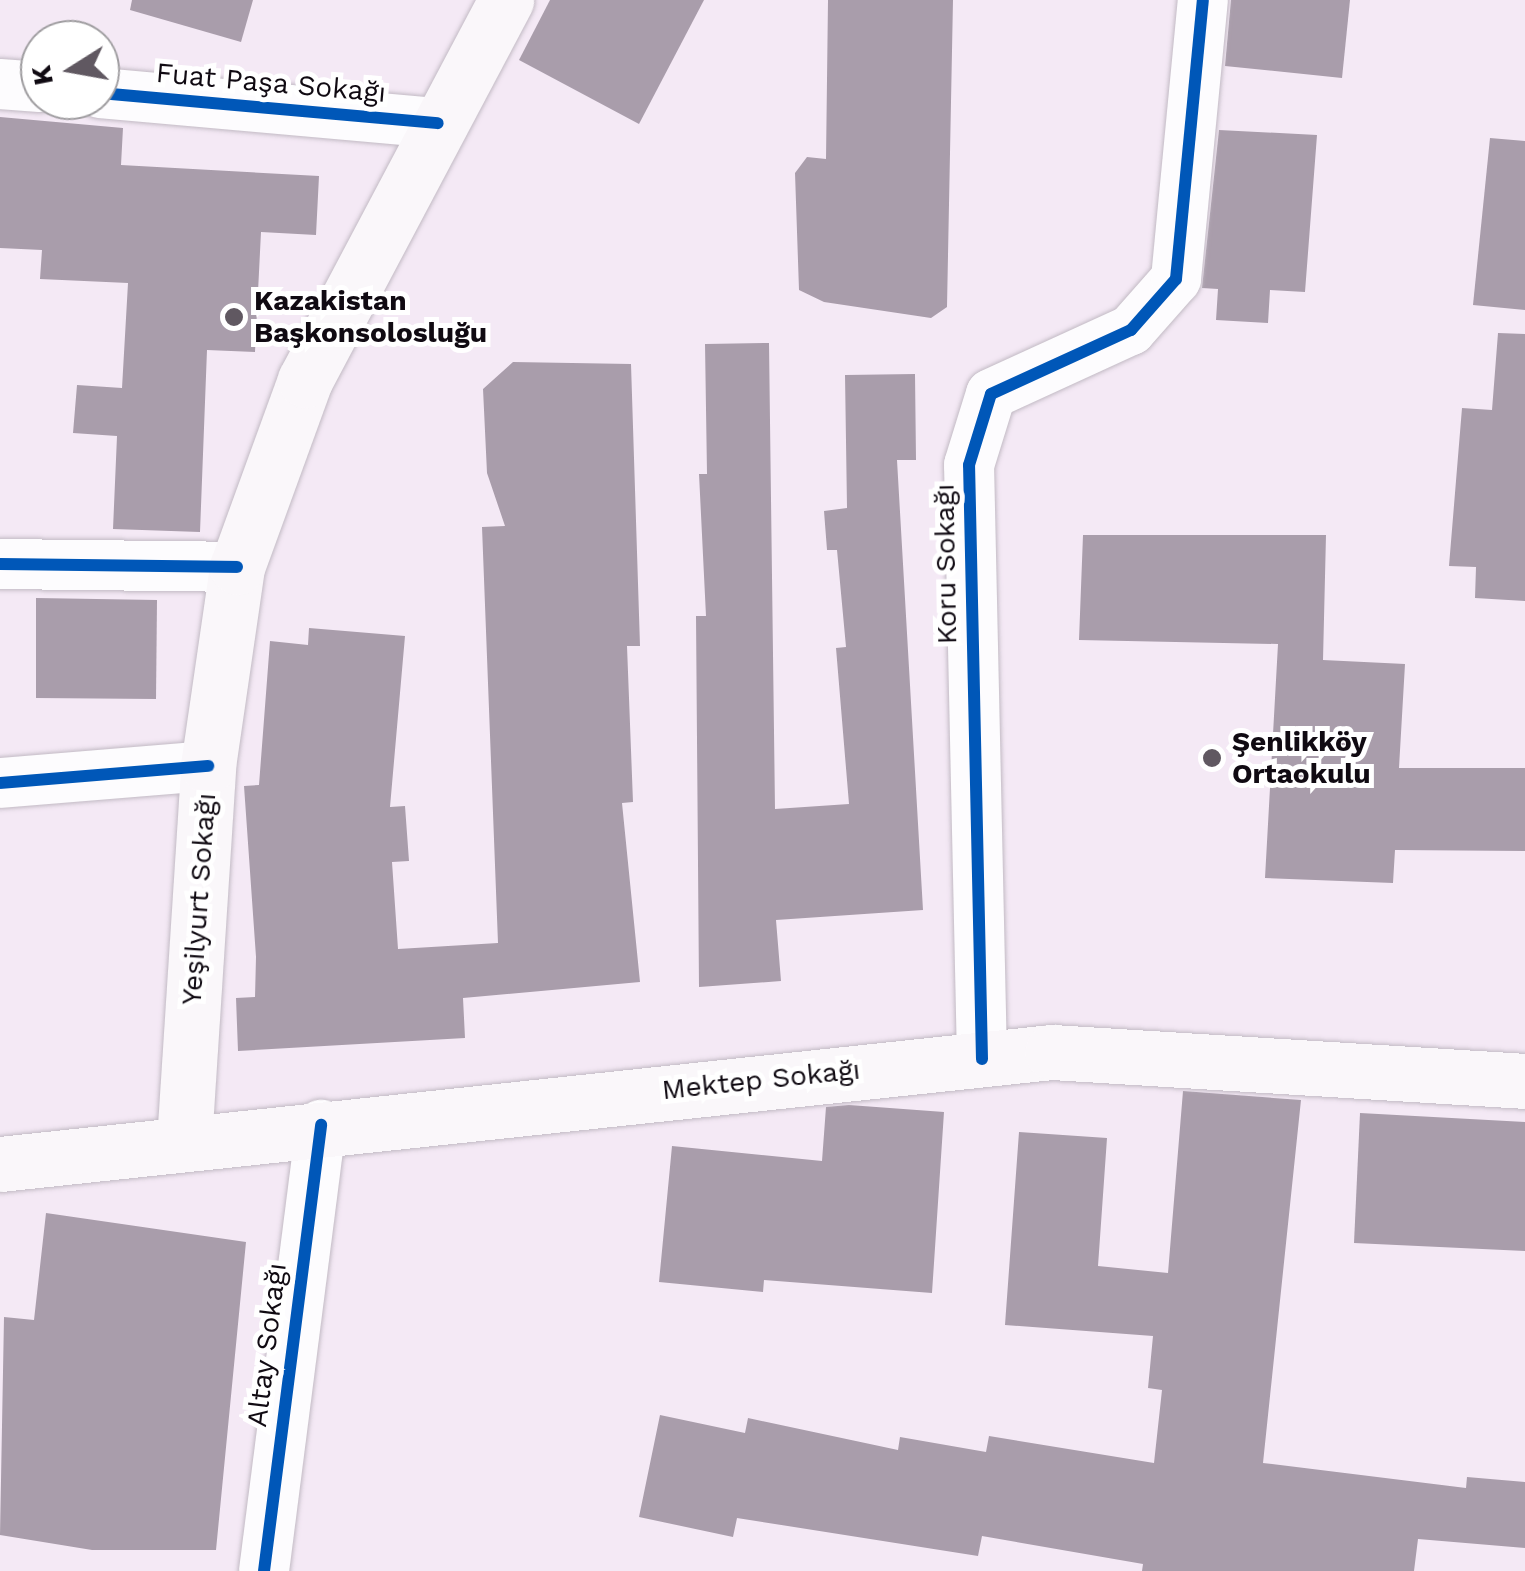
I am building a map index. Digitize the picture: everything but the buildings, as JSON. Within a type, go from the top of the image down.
[{"type":"main road","name":"Yeşilyurt Sokağı","points":[[184,1142],[208,766],[237,567],[305,380],[506,0]]},
{"type":"main road","name":"Mektep Sokağı","points":[[0,1164],[321,1125],[1052,1052],[1525,1081]]},
{"type":"street","name":"Koru Sokağı","points":[[982,1058],[969,465],[991,394],[1131,330],[1176,279],[1203,0]]},
{"type":"street","name":"Fuat Paşa Sokağı","points":[[120,95],[438,123]]},
{"type":"street","points":[[0,564],[237,567]]},
{"type":"street","points":[[0,783],[208,766]]},
{"type":"street","name":"Altay Sokağı","points":[[264,1571],[321,1125]]},
{"type":"cycle path","points":[[982,1059],[969,465],[991,394],[1131,330],[1176,279],[1203,0]]},
{"type":"cycle path","points":[[120,95],[438,123]]},
{"type":"cycle path","points":[[0,564],[237,567]]},
{"type":"cycle path","points":[[0,783],[208,766]]},
{"type":"cycle path","points":[[264,1571],[321,1125]]},
{"type":"place","name":"Kazakistan Başkonsolosluğu","points":[[234,317]]},
{"type":"place","name":"Şenlikköy Ortaokulu","points":[[1212,758]]}]
